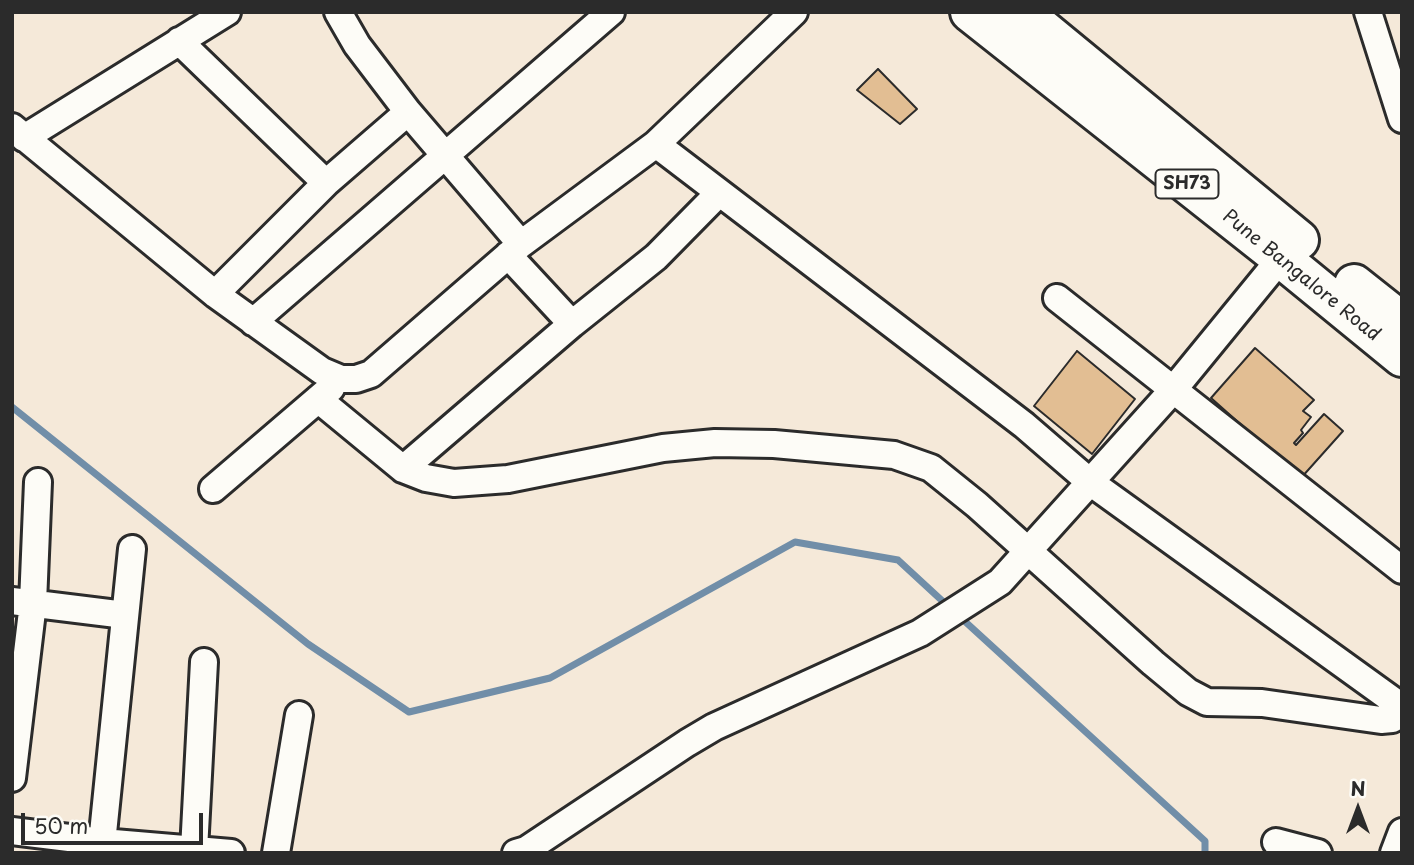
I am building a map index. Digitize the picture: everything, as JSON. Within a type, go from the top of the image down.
[{"type":"main road","name":"Pune Bangalore Road","points":[[970,12],[1402,357]]},
{"type":"main road","name":"Pune Bangalore Road","points":[[1022,12],[1402,322]]},
{"type":"street","points":[[227,12],[82,103],[18,132],[215,294],[322,371],[341,379],[356,379],[371,374],[514,250],[656,144],[794,12]]},
{"type":"street","points":[[338,12],[357,45],[408,112],[485,199],[514,250],[572,324]]},
{"type":"street","points":[[253,322],[611,12]]},
{"type":"street","points":[[1368,12],[1401,118]]},
{"type":"street","points":[[179,41],[326,183]]},
{"type":"street","points":[[215,294],[326,183],[408,112]]},
{"type":"street","points":[[656,144],[1024,425],[1090,482],[1402,707]]},
{"type":"street","points":[[403,469],[572,324],[656,257],[719,193]]},
{"type":"street","points":[[521,851],[714,727],[920,633],[1000,582],[1173,390],[1281,258]]},
{"type":"street","points":[[1058,298],[1402,570]]},
{"type":"street","points":[[213,489],[341,379]]},
{"type":"street","points":[[318,400],[403,469],[426,478],[454,483],[508,479],[663,448],[715,443],[774,444],[894,455],[931,468],[1030,550],[1171,678],[1188,692],[1207,702],[1273,704],[1381,720],[1392,719],[1402,713]]},
{"type":"street","points":[[12,778],[23,602],[38,482]]},
{"type":"street","points":[[102,848],[132,549]]},
{"type":"street","points":[[23,602],[125,615]]},
{"type":"street","points":[[187,850],[204,662]]},
{"type":"street","points":[[276,853],[299,715]]},
{"type":"street","points":[[12,831],[102,848],[231,853]]},
{"type":"street","points":[[1394,853],[1402,832]]},
{"type":"street","points":[[1276,842],[1318,853]]},
{"type":"building","points":[[878,69],[917,109],[900,124],[857,90]]},
{"type":"building","points":[[1255,348],[1314,400],[1303,411],[1311,417],[1294,443],[1296,445],[1324,414],[1343,431],[1301,478],[1211,398]]},
{"type":"building","points":[[1077,351],[1135,399],[1092,454],[1034,406]]},
{"type":"waterway","points":[[12,407],[308,644],[409,712],[550,678],[795,542],[898,560],[950,608]]},
{"type":"waterway","points":[[959,616],[1205,841],[1205,853]]}]
